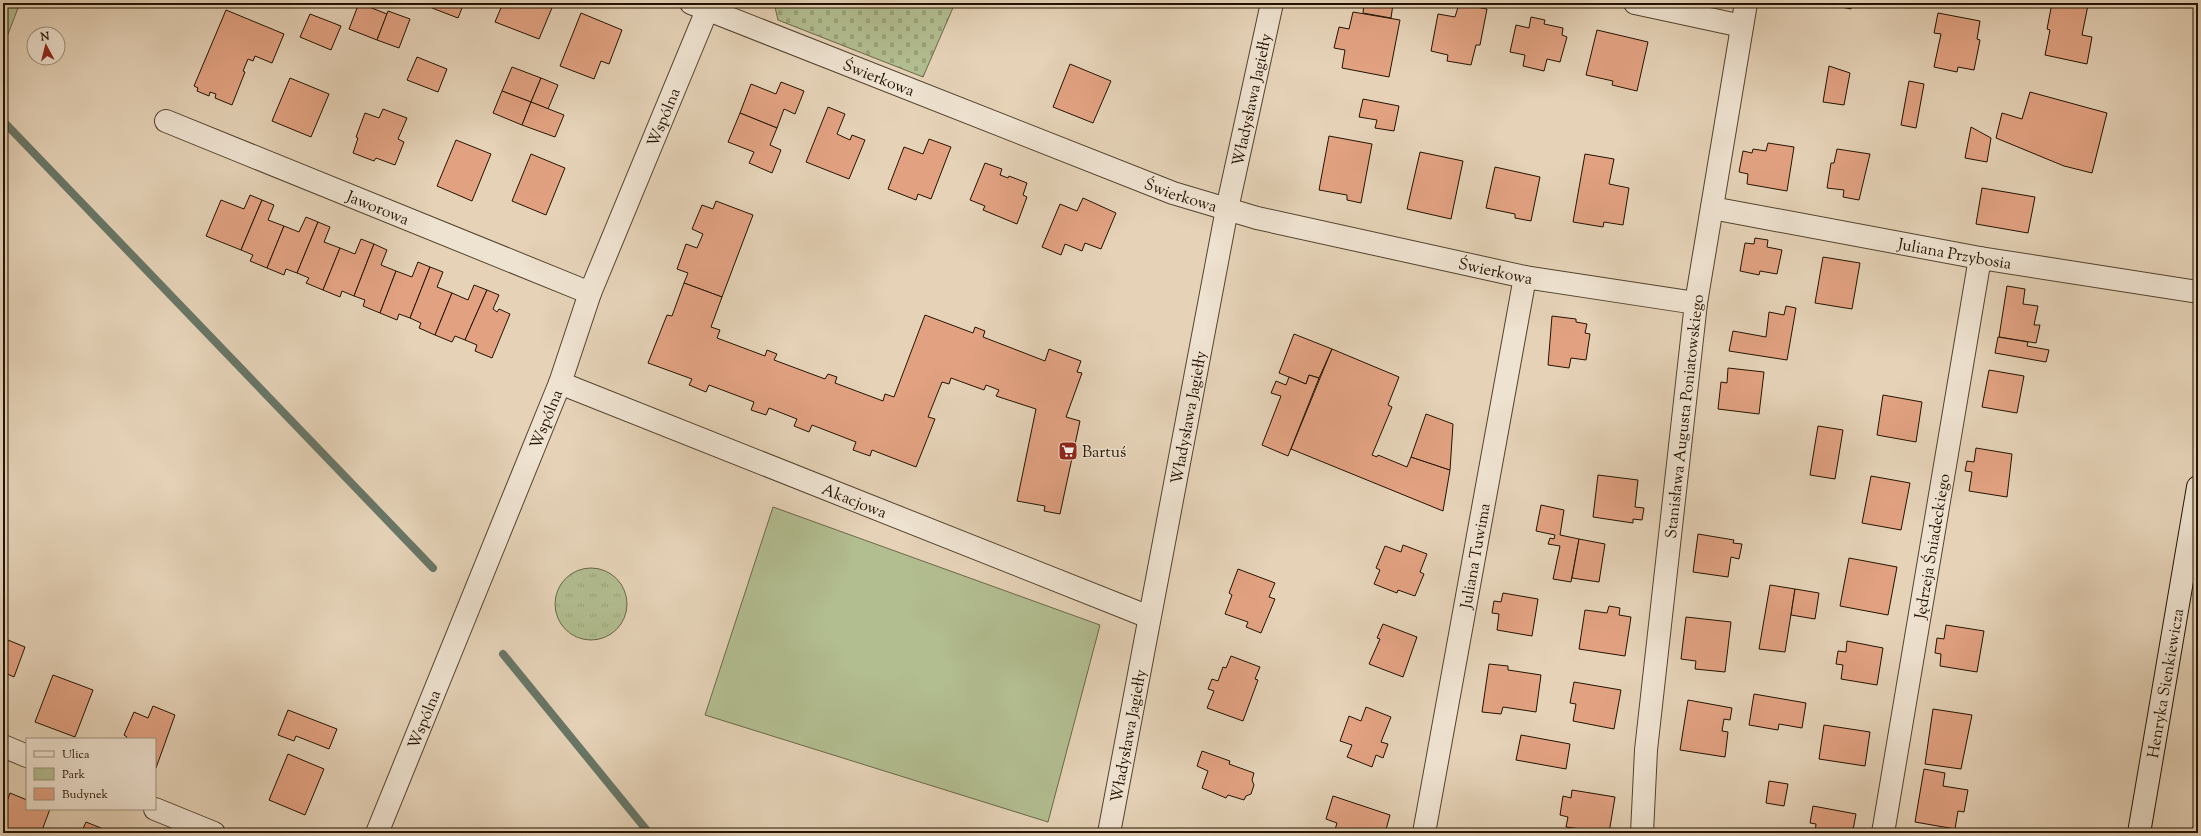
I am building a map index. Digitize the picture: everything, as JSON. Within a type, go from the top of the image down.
[{"type":"street","name":"Władysława Jagiełły","points":[[1109,833],[1227,210],[1272,3]]},
{"type":"street","points":[[1635,3],[1742,26]]},
{"type":"street","name":"Stanisława Augusta Poniatowskiego","points":[[1642,833],[1646,750],[1696,303],[1746,3]]},
{"type":"street","name":"Świerkowa","points":[[702,5],[1173,193],[1227,210],[1257,218],[1525,277],[1696,303]]},
{"type":"street","name":"Wspólna","points":[[377,833],[560,383],[590,293],[702,5]]},
{"type":"street","name":"Jaworowa","points":[[166,121],[590,293]]},
{"type":"street","name":"Juliana Przybosia","points":[[1712,208],[1980,258],[2198,292]]},
{"type":"street","name":"Jędrzeja Śniadeckiego","points":[[1883,833],[1980,258]]},
{"type":"street","name":"Juliana Tuwima","points":[[1424,833],[1525,277]]},
{"type":"street","name":"Akacjowa","points":[[560,383],[1149,617]]},
{"type":"street","name":"Henryka Sienkiewicza","points":[[2139,833],[2198,486]]},
{"type":"street","points":[[3,746],[26,756]]},
{"type":"street","points":[[156,809],[214,833]]},
{"type":"green space","points":[[3,3],[20,3],[3,47]]},
{"type":"green space","points":[[774,3],[955,3],[923,77],[778,20]]},
{"type":"green space","points":[[773,507],[1100,625],[1048,822],[705,715]]},
{"type":"green space","points":[[591,568],[611,574],[621,584],[627,604],[621,624],[611,634],[591,640],[571,634],[561,624],[555,604],[561,584],[571,574]]},
{"type":"building","points":[[359,3],[387,14],[377,40],[349,29]]},
{"type":"building","points":[[434,3],[464,3],[458,18],[432,8]]},
{"type":"building","points":[[503,3],[554,3],[539,39],[495,22]]},
{"type":"building","points":[[1364,3],[1393,4],[1391,18],[1363,13]]},
{"type":"building","points":[[1823,3],[1852,3],[1851,9]]},
{"type":"building","points":[[2052,3],[2076,3],[2088,5],[2082,35],[2092,37],[2087,64],[2045,55],[2050,30],[2047,29]]},
{"type":"building","points":[[1459,4],[1487,9],[1480,45],[1476,45],[1471,65],[1447,61],[1448,55],[1431,51],[1438,14],[1455,17]]},
{"type":"building","points":[[226,10],[284,34],[272,63],[255,56],[253,61],[248,59],[243,71],[245,72],[232,105],[215,98],[216,94],[210,92],[209,96],[197,91],[198,88],[194,86]]},
{"type":"building","points":[[388,11],[410,19],[399,48],[377,40]]},
{"type":"building","points":[[1353,12],[1400,20],[1389,77],[1342,68],[1345,50],[1334,48],[1339,27],[1349,29]]},
{"type":"building","points":[[581,13],[622,30],[609,64],[601,61],[594,79],[560,66]]},
{"type":"building","points":[[1938,13],[1980,21],[1977,39],[1980,40],[1974,70],[1958,67],[1957,72],[1934,67],[1941,34],[1934,33]]},
{"type":"building","points":[[310,14],[341,26],[331,50],[300,37]]},
{"type":"building","points":[[1531,17],[1545,20],[1544,24],[1563,28],[1562,35],[1567,37],[1560,62],[1547,59],[1544,71],[1523,66],[1525,55],[1510,52],[1516,25],[1529,28]]},
{"type":"building","points":[[1597,30],[1648,42],[1637,91],[1612,85],[1613,81],[1586,75]]},
{"type":"building","points":[[417,57],[447,69],[438,92],[407,80]]},
{"type":"building","points":[[1070,64],[1111,81],[1093,123],[1053,107]]},
{"type":"building","points":[[1829,66],[1850,73],[1844,105],[1823,102]]},
{"type":"building","points":[[512,67],[541,78],[531,102],[502,91]]},
{"type":"building","points":[[290,78],[329,94],[311,137],[272,121]]},
{"type":"building","points":[[541,78],[558,85],[548,109],[531,102]]},
{"type":"building","points":[[1909,81],[1924,84],[1916,128],[1901,125]]},
{"type":"building","points":[[781,82],[804,91],[795,114],[784,109],[777,128],[740,113],[751,84],[776,94]]},
{"type":"building","points":[[502,91],[531,102],[522,125],[493,113]]},
{"type":"building","points":[[2030,92],[2107,113],[2092,173],[2064,166],[1996,138],[2002,113],[2022,119]]},
{"type":"building","points":[[1363,99],[1399,106],[1394,131],[1375,128],[1377,120],[1359,117]]},
{"type":"building","points":[[531,102],[564,115],[555,137],[522,125]]},
{"type":"building","points":[[828,107],[845,114],[837,134],[850,140],[852,135],[865,140],[849,179],[806,162]]},
{"type":"building","points":[[383,109],[407,118],[398,139],[404,142],[395,165],[376,158],[374,161],[353,153],[358,138],[356,137],[365,113],[379,118]]},
{"type":"building","points":[[740,113],[777,128],[770,145],[781,150],[772,173],[749,163],[754,152],[728,142]]},
{"type":"building","points":[[1971,127],[1991,138],[1987,162],[1965,158]]},
{"type":"building","points":[[1329,136],[1372,144],[1361,203],[1347,200],[1347,195],[1319,190]]},
{"type":"building","points":[[929,139],[951,147],[931,199],[918,194],[916,200],[888,189],[904,147],[923,154]]},
{"type":"building","points":[[456,140],[491,154],[472,201],[437,186]]},
{"type":"building","points":[[1768,143],[1794,147],[1787,191],[1747,184],[1748,174],[1739,172],[1743,151],[1752,153],[1753,149],[1766,151]]},
{"type":"building","points":[[1837,149],[1870,154],[1859,200],[1843,197],[1844,190],[1827,188],[1831,163],[1834,163]]},
{"type":"building","points":[[1420,152],[1463,161],[1451,219],[1407,209]]},
{"type":"building","points":[[531,154],[565,168],[546,215],[512,201]]},
{"type":"building","points":[[1585,154],[1614,159],[1609,184],[1629,188],[1623,225],[1604,222],[1603,227],[1573,222]]},
{"type":"building","points":[[985,163],[1002,169],[1000,175],[1008,178],[1009,176],[1027,183],[1023,195],[1027,197],[1017,224],[983,210],[985,206],[970,200]]},
{"type":"building","points":[[1495,167],[1540,177],[1531,221],[1515,218],[1515,214],[1486,208]]},
{"type":"building","points":[[1982,188],[2035,197],[2028,233],[1976,224]]},
{"type":"building","points":[[250,195],[262,200],[241,250],[206,236],[221,200],[244,209]]},
{"type":"building","points":[[1083,198],[1116,213],[1101,249],[1085,243],[1082,251],[1065,244],[1061,255],[1042,247],[1060,204],[1077,211]]},
{"type":"building","points":[[262,200],[274,205],[268,220],[284,226],[267,268],[250,261],[253,255],[241,250]]},
{"type":"building","points":[[716,201],[753,215],[722,297],[684,283],[688,273],[677,269],[686,244],[697,248],[703,234],[692,229],[702,205],[713,209]]},
{"type":"building","points":[[306,217],[318,222],[297,273],[286,269],[284,275],[267,268],[284,226],[299,232]]},
{"type":"building","points":[[318,222],[330,227],[324,242],[340,248],[323,290],[306,283],[309,278],[297,273]]},
{"type":"building","points":[[1755,238],[1768,240],[1767,247],[1782,250],[1777,274],[1760,271],[1759,275],[1740,271],[1745,243],[1754,244]]},
{"type":"building","points":[[361,239],[374,244],[354,296],[342,291],[340,297],[323,290],[340,248],[355,254]]},
{"type":"building","points":[[374,244],[387,250],[381,265],[396,271],[380,313],[363,306],[365,300],[354,296]]},
{"type":"building","points":[[1823,257],[1860,263],[1852,309],[1815,303]]},
{"type":"building","points":[[418,262],[430,267],[410,318],[399,314],[397,320],[380,313],[396,271],[412,277]]},
{"type":"building","points":[[430,267],[443,272],[437,287],[452,293],[435,335],[419,328],[421,323],[410,318]]},
{"type":"building","points":[[684,283],[722,297],[711,327],[720,330],[717,338],[765,356],[767,350],[777,354],[774,360],[825,379],[828,374],[837,377],[835,383],[883,401],[885,394],[894,397],[925,315],[973,333],[975,327],[985,331],[983,337],[1045,361],[1049,349],[1081,361],[1077,372],[1082,373],[1066,417],[1080,421],[1060,514],[1044,511],[1045,506],[1017,501],[1036,409],[996,396],[999,390],[986,385],[984,390],[951,378],[949,384],[942,382],[928,417],[935,419],[916,467],[872,450],[870,456],[853,450],[856,442],[812,425],[809,432],[794,426],[797,419],[769,408],[766,415],[751,410],[754,402],[709,385],[706,392],[689,385],[692,379],[648,363],[667,315],[672,316]]},
{"type":"building","points":[[474,285],[487,290],[465,340],[455,336],[452,342],[435,335],[452,293],[468,300]]},
{"type":"building","points":[[2007,286],[2025,289],[2023,304],[2038,306],[2034,325],[2040,325],[2036,343],[1999,337]]},
{"type":"building","points":[[487,290],[499,295],[493,309],[497,312],[499,309],[510,314],[492,358],[475,351],[477,345],[465,340]]},
{"type":"building","points":[[1786,306],[1796,308],[1787,360],[1729,351],[1733,331],[1766,337],[1769,312],[1784,315]]},
{"type":"building","points":[[1552,316],[1576,319],[1576,322],[1587,324],[1585,333],[1590,334],[1586,360],[1571,358],[1569,368],[1548,365]]},
{"type":"building","points":[[1294,334],[1332,349],[1319,378],[1309,375],[1306,384],[1279,373]]},
{"type":"building","points":[[1998,337],[2028,342],[2027,346],[2049,350],[2046,362],[1995,353]]},
{"type":"building","points":[[1332,349],[1399,377],[1388,405],[1392,407],[1372,455],[1377,457],[1378,455],[1407,467],[1411,457],[1450,470],[1443,511],[1291,449]]},
{"type":"building","points":[[1728,368],[1764,372],[1759,414],[1718,409],[1721,382],[1727,383]]},
{"type":"building","points":[[1989,370],[2024,376],[2017,413],[1982,407]]},
{"type":"building","points":[[1309,375],[1319,378],[1288,456],[1262,445],[1281,396],[1271,393],[1276,381],[1286,385],[1289,377],[1306,384]]},
{"type":"building","points":[[1883,395],[1922,402],[1916,442],[1877,435]]},
{"type":"building","points":[[1426,414],[1453,424],[1450,470],[1411,457]]},
{"type":"building","points":[[1818,426],[1843,430],[1835,479],[1810,475]]},
{"type":"building","points":[[1976,448],[2012,454],[2007,497],[1969,491],[1972,472],[1965,471],[1967,461],[1974,462]]},
{"type":"building","points":[[1598,475],[1638,480],[1635,507],[1644,508],[1642,520],[1633,519],[1633,523],[1593,517]]},
{"type":"building","points":[[1871,476],[1910,483],[1901,530],[1862,523]]},
{"type":"building","points":[[1541,505],[1564,510],[1560,535],[1579,539],[1571,582],[1553,579],[1560,546],[1548,544],[1550,538],[1554,539],[1555,535],[1536,531]]},
{"type":"building","points":[[1698,534],[1734,540],[1733,543],[1742,544],[1739,559],[1731,557],[1728,577],[1693,572]]},
{"type":"building","points":[[1579,539],[1605,544],[1599,582],[1572,578]]},
{"type":"building","points":[[1403,545],[1427,554],[1420,572],[1424,574],[1415,596],[1398,590],[1397,593],[1374,584],[1380,570],[1376,568],[1385,546],[1401,552]]},
{"type":"building","points":[[1849,558],[1897,567],[1888,615],[1840,606]]},
{"type":"building","points":[[1238,569],[1275,583],[1269,597],[1275,599],[1261,633],[1246,627],[1248,622],[1225,614],[1232,595],[1229,593]]},
{"type":"building","points":[[1770,585],[1795,589],[1785,652],[1759,649]]},
{"type":"building","points":[[1795,589],[1819,593],[1815,619],[1791,615]]},
{"type":"building","points":[[1503,593],[1538,599],[1532,636],[1497,630],[1499,614],[1492,613],[1494,601],[1501,602]]},
{"type":"building","points":[[1609,606],[1620,608],[1619,615],[1631,617],[1625,656],[1579,649],[1585,610],[1607,613]]},
{"type":"building","points":[[1686,617],[1731,622],[1725,672],[1695,669],[1696,661],[1681,659]]},
{"type":"building","points":[[1383,624],[1417,637],[1403,677],[1369,664],[1380,639],[1377,638]]},
{"type":"building","points":[[1946,625],[1984,631],[1977,672],[1940,666],[1941,654],[1935,653],[1937,638],[1944,639]]},
{"type":"building","points":[[3,638],[25,647],[14,677],[3,672]]},
{"type":"building","points":[[1847,641],[1883,648],[1877,685],[1841,679],[1843,665],[1836,664],[1838,651],[1846,652]]},
{"type":"building","points":[[1231,656],[1260,667],[1255,679],[1258,680],[1243,721],[1207,708],[1214,691],[1208,689],[1212,679],[1218,681],[1223,667],[1226,668]]},
{"type":"building","points":[[1489,664],[1508,666],[1508,670],[1541,675],[1536,712],[1503,707],[1501,714],[1482,712]]},
{"type":"building","points":[[53,675],[93,690],[75,737],[35,722]]},
{"type":"building","points":[[1574,682],[1621,690],[1614,729],[1573,721],[1576,704],[1570,703]]},
{"type":"building","points":[[1754,694],[1806,703],[1802,728],[1779,724],[1778,730],[1749,725]]},
{"type":"building","points":[[1688,700],[1732,708],[1730,720],[1724,719],[1722,731],[1728,732],[1725,757],[1680,750]]},
{"type":"building","points":[[153,706],[175,715],[156,768],[156,738],[126,738],[124,735],[134,712],[148,718]]},
{"type":"building","points":[[1366,707],[1391,717],[1381,742],[1388,744],[1383,758],[1376,755],[1372,767],[1347,757],[1352,745],[1340,741],[1349,716],[1361,721]]},
{"type":"building","points":[[1933,709],[1972,715],[1961,769],[1925,764]]},
{"type":"building","points":[[288,710],[337,729],[329,749],[296,736],[294,741],[278,735]]},
{"type":"building","points":[[1824,725],[1870,732],[1865,766],[1819,759]]},
{"type":"building","points":[[1521,735],[1570,744],[1566,769],[1516,760]]},
{"type":"building","points":[[1202,751],[1230,761],[1229,764],[1254,773],[1252,780],[1254,785],[1251,794],[1246,796],[1244,800],[1228,795],[1226,798],[1202,788],[1208,771],[1197,766]]},
{"type":"building","points":[[288,754],[324,769],[305,815],[269,800]]},
{"type":"building","points":[[1924,769],[1945,773],[1943,786],[1968,790],[1964,812],[1958,811],[1955,829],[1915,822]]},
{"type":"building","points":[[1769,781],[1788,784],[1784,806],[1766,803]]},
{"type":"building","points":[[1572,790],[1615,797],[1609,833],[1566,827],[1568,817],[1560,815],[1563,796],[1571,798]]},
{"type":"building","points":[[10,793],[26,800],[26,810],[50,810],[41,833],[3,833],[3,812]]},
{"type":"building","points":[[1333,796],[1390,815],[1385,833],[1334,833],[1337,823],[1326,819]]},
{"type":"building","points":[[1813,806],[1856,814],[1853,830],[1859,833],[1815,833],[1816,824],[1810,823]]},
{"type":"building","points":[[86,822],[101,828],[100,833],[81,833]]},
{"type":"waterway","points":[[3,121],[433,568]]},
{"type":"waterway","points":[[503,654],[649,833]]},
{"type":"railway","points":[[2194,833],[2198,811]]},
{"type":"place","name":"Bartuś","points":[[1068,451]]}]
